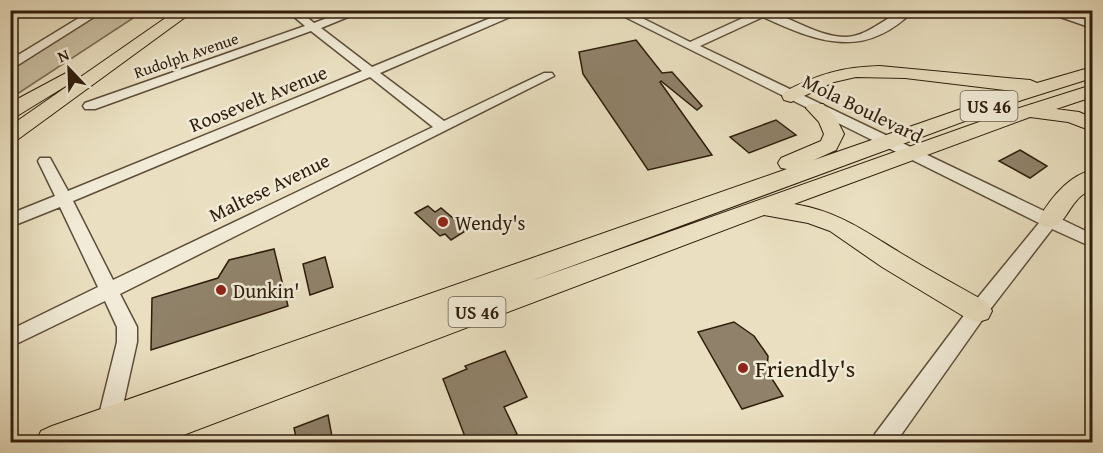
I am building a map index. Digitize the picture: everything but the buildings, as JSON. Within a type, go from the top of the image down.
[{"type":"highway","points":[[10,118],[168,10]]},
{"type":"highway","points":[[10,136],[188,10]]},
{"type":"highway","points":[[10,112],[93,62]]},
{"type":"highway","points":[[791,96],[830,76],[853,72],[888,72],[987,84],[1045,86]]},
{"type":"highway","name":"US 46","points":[[898,149],[1045,86],[1092,72]]},
{"type":"highway","name":"US 46","points":[[52,442],[130,436],[754,200],[898,149],[1092,91]]},
{"type":"highway","points":[[816,108],[828,120],[834,134],[829,145],[790,163],[754,200],[812,215],[838,225],[891,260],[978,311]]},
{"type":"highway","points":[[1020,114],[1059,114],[1072,116],[1092,125]]},
{"type":"highway","points":[[1050,220],[1069,194],[1092,177]]},
{"type":"highway","name":"US 46","points":[[130,436],[754,200]]},
{"type":"street","points":[[10,13],[20,10]]},
{"type":"street","points":[[12,64],[100,10]]},
{"type":"street","points":[[291,10],[441,127]]},
{"type":"street","name":"Rudolph Avenue","points":[[90,106],[360,10]]},
{"type":"street","name":"Roosevelt Avenue","points":[[10,221],[521,10]]},
{"type":"street","name":"Mola Boulevard","points":[[616,10],[898,149],[1092,241]]},
{"type":"street","points":[[691,46],[760,12],[816,35],[852,39],[874,34],[909,10]]},
{"type":"street","points":[[1045,10],[1092,25]]},
{"type":"street","name":"Maltese Avenue","points":[[10,339],[548,76]]},
{"type":"street","points":[[45,161],[128,327],[130,436]]},
{"type":"street","points":[[883,442],[978,311],[1050,220]]},
{"type":"shaded area","points":[[99,11],[144,11],[11,98],[11,65]]},
{"type":"place","name":"Wendy's","points":[[443,222]]},
{"type":"place","name":"Dunkin'","points":[[221,290]]},
{"type":"place","name":"Friendly's","points":[[743,368]]}]
